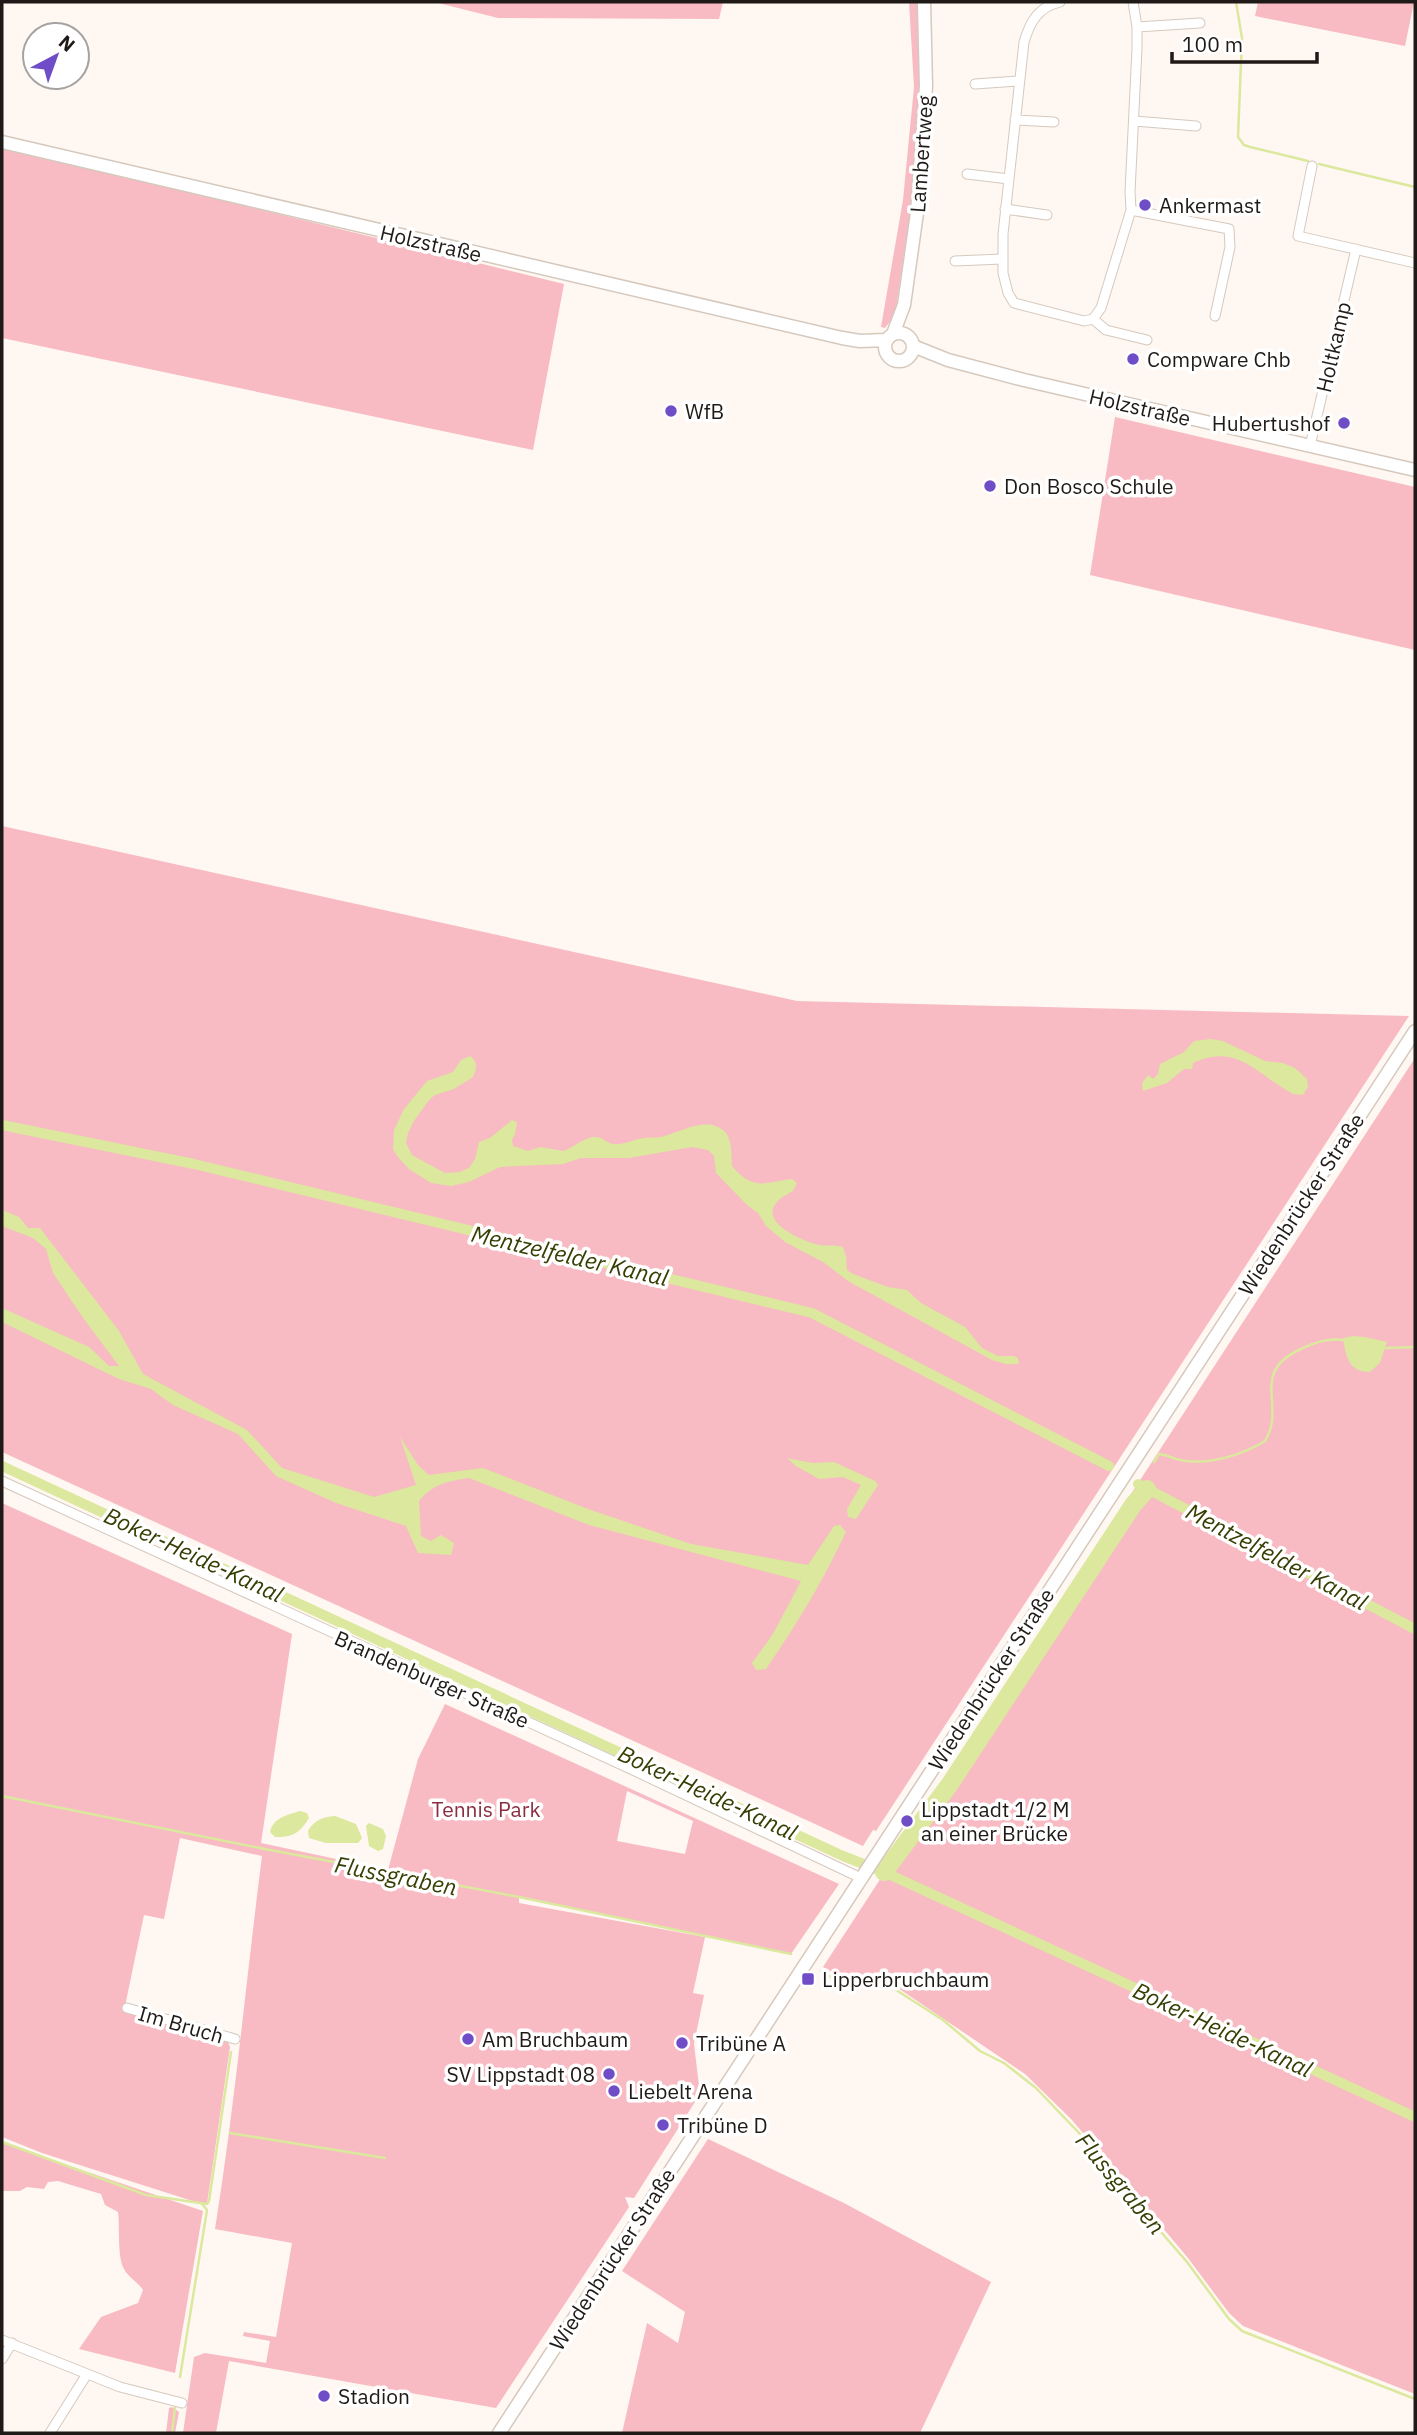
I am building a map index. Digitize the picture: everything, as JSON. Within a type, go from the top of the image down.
[{"type":"street","name":"Lambertweg","points":[[888,342],[904,305],[917,214],[926,86],[924,2]]},
{"type":"street","points":[[1060,2],[1041,10],[1028,28],[1024,42],[1002,259],[1008,293],[1014,303],[1084,321],[1093,318],[1101,307],[1132,210],[1130,192],[1137,27],[1133,2]]},
{"type":"street","points":[[1137,27],[1200,23]]},
{"type":"street","points":[[975,84],[1019,81]]},
{"type":"street","points":[[1015,120],[1054,122]]},
{"type":"street","points":[[1134,121],[1196,126]]},
{"type":"street","name":"Holzstraße","points":[[2,142],[860,341],[888,342],[902,333],[910,346],[948,360],[1415,470]]},
{"type":"street","points":[[1312,166],[1298,236],[1415,262]]},
{"type":"street","points":[[967,174],[1009,179]]},
{"type":"street","points":[[1005,209],[1047,215]]},
{"type":"street","points":[[1132,210],[1229,229],[1230,247],[1215,316]]},
{"type":"street","name":"Holtkamp","points":[[1310,446],[1356,249]]},
{"type":"street","points":[[955,261],[1002,259]]},
{"type":"street","name":"Lambertweg","points":[[904,305],[910,346]]},
{"type":"street","points":[[1093,318],[1106,330],[1147,340]]},
{"type":"street","name":"Holzstraße","points":[[888,342],[896,361],[910,346]]},
{"type":"street","name":"Wiedenbrücker Straße","points":[[499,2433],[1415,1031]]},
{"type":"street","name":"Brandenburger Straße","points":[[2,1481],[612,1761],[867,1869]]},
{"type":"street","name":"Im Bruch","points":[[127,2008],[235,2039]]},
{"type":"street","points":[[2,2358],[7,2341],[120,2387],[182,2403]]},
{"type":"street","points":[[50,2433],[87,2374]]},
{"type":"green space","points":[[434,2],[723,2],[719,19],[498,18]]},
{"type":"green space","points":[[909,2],[919,2],[922,87],[912,201],[895,315],[885,328],[881,327],[903,200],[914,87]]},
{"type":"green space","points":[[1258,2],[1414,2],[1405,46],[1255,16]]},
{"type":"green space","points":[[2,146],[564,284],[533,450],[2,338]]},
{"type":"green space","points":[[1115,417],[1415,487],[1415,650],[1090,575]]},
{"type":"green space","points":[[2,826],[797,1001],[1409,1016],[876,1831],[873,1830],[863,1846],[2,1452]]},
{"type":"green space","points":[[1415,1058],[1415,2394],[1243,2326],[1229,2313],[1188,2258],[1072,2120],[1025,2074],[895,1986],[874,1981],[851,1983],[823,1967]]},
{"type":"green space","name":"Tennis Park","points":[[2,1503],[292,1634],[261,1843],[388,1870],[418,1759],[445,1704],[839,1884],[791,1954],[519,1897],[519,1903],[705,1937],[693,1993],[704,1995],[694,2044],[700,2094],[634,2198],[625,2197],[629,2207],[496,2408],[229,2361],[216,2433],[183,2433],[194,2357],[205,2353],[266,2363],[270,2341],[243,2336],[244,2332],[276,2337],[292,2243],[215,2229],[262,1856],[180,1838],[164,1919],[144,1915],[124,2011],[228,2042],[230,2047],[207,2204],[42,2153],[2,2137]],"holes":[[[627,1791],[693,1821],[685,1854],[617,1841]]]},
{"type":"green space","points":[[708,2139],[844,2203],[991,2282],[920,2433],[622,2433],[647,2323],[678,2343],[685,2312],[622,2271]]},
{"type":"green space","points":[[2,2143],[203,2211],[175,2373],[79,2349],[101,2317],[138,2303],[143,2290],[122,2264],[118,2212],[105,2205],[101,2194],[58,2181],[48,2182],[44,2189],[27,2187],[20,2191],[2,2191]]},
{"type":"green space","points":[[169,2408],[179,2412],[175,2433],[166,2433]]},
{"type":"shaded area","points":[[1194,1041],[1223,1041],[1265,1061],[1283,1063],[1295,1068],[1307,1079],[1308,1087],[1303,1095],[1293,1094],[1246,1064],[1223,1056],[1193,1063],[1192,1069],[1184,1069],[1167,1083],[1143,1091],[1142,1083],[1148,1075],[1153,1079],[1158,1074],[1160,1064],[1184,1052]]},
{"type":"shaded area","points":[[470,1056],[476,1065],[473,1077],[454,1089],[435,1095],[414,1121],[406,1143],[412,1155],[445,1173],[459,1172],[469,1168],[475,1159],[479,1142],[490,1138],[512,1120],[517,1122],[513,1146],[528,1151],[540,1147],[564,1151],[593,1137],[617,1144],[661,1137],[700,1125],[716,1126],[728,1137],[732,1166],[747,1179],[767,1183],[792,1179],[797,1183],[793,1191],[780,1199],[774,1207],[773,1215],[784,1229],[815,1244],[843,1247],[847,1270],[853,1274],[888,1287],[907,1290],[921,1303],[965,1327],[982,1348],[998,1356],[1014,1356],[1018,1358],[1019,1364],[992,1360],[848,1281],[823,1262],[785,1242],[766,1226],[758,1213],[716,1173],[714,1156],[708,1150],[692,1147],[629,1158],[581,1158],[563,1164],[500,1167],[469,1182],[451,1186],[431,1183],[409,1169],[397,1156],[393,1149],[394,1130],[404,1109],[427,1081],[453,1072],[461,1060]]},
{"type":"shaded area","points":[[2,1210],[19,1217],[28,1228],[40,1228],[119,1331],[143,1374],[247,1430],[282,1468],[374,1497],[416,1485],[400,1437],[418,1465],[429,1475],[483,1468],[588,1509],[691,1544],[808,1565],[834,1526],[840,1525],[846,1532],[819,1585],[766,1669],[756,1670],[752,1663],[773,1634],[801,1581],[589,1525],[469,1478],[441,1484],[419,1501],[421,1536],[431,1541],[441,1535],[454,1543],[451,1555],[418,1553],[406,1526],[336,1503],[276,1476],[238,1434],[173,1405],[151,1389],[119,1379],[2,1322],[2,1308],[89,1347],[109,1366],[119,1366],[53,1273],[46,1249],[33,1238],[2,1226]]},
{"type":"shaded area","points":[[1353,1336],[1387,1342],[1380,1363],[1370,1372],[1357,1369],[1349,1362],[1343,1338]]},
{"type":"shaded area","points":[[787,1458],[812,1463],[834,1462],[875,1481],[878,1485],[856,1519],[848,1517],[847,1509],[861,1485],[843,1477],[819,1479]]},
{"type":"shaded area","points":[[300,1811],[307,1813],[309,1818],[295,1833],[275,1837],[270,1832],[277,1820]]},
{"type":"shaded area","points":[[335,1816],[356,1824],[362,1838],[358,1843],[326,1843],[309,1838],[308,1831],[313,1824],[323,1818]]},
{"type":"shaded area","points":[[369,1823],[383,1829],[386,1836],[383,1849],[378,1851],[369,1846],[366,1826]]},
{"type":"waterway","points":[[1236,2],[1242,38],[1238,137],[1244,145],[1308,161]]},
{"type":"waterway","points":[[1319,164],[1415,187]]},
{"type":"waterway","name":"Mentzelfelder Kanal","points":[[2,1125],[194,1164],[812,1313],[1109,1466]]},
{"type":"waterway","points":[[1154,1462],[1159,1454],[1186,1461],[1216,1460],[1265,1441],[1271,1428],[1272,1379],[1276,1369],[1285,1358],[1306,1347],[1327,1340],[1343,1340]]},
{"type":"waterway","points":[[1386,1348],[1415,1347]]},
{"type":"waterway","name":"Boker-Heide-Kanal","points":[[2,1466],[843,1856],[884,1872],[1415,2117]]},
{"type":"waterway","name":"Mentzelfelder Kanal","points":[[1138,1484],[1415,1629]]},
{"type":"waterway","points":[[884,1872],[950,1784],[1133,1505],[1147,1489]]},
{"type":"waterway","name":"Flussgraben","points":[[2,1796],[519,1897],[791,1954]]},
{"type":"waterway","name":"Flussgraben","points":[[821,1971],[846,1986],[876,1984],[893,1988],[943,2020],[980,2051],[1004,2063],[1036,2088],[1103,2158],[1229,2319],[1242,2331],[1415,2399]]},
{"type":"waterway","points":[[2,2142],[146,2195],[207,2204],[231,2052]]},
{"type":"waterway","points":[[230,2133],[385,2158]]},
{"type":"waterway","points":[[180,2377],[207,2210],[202,2204]]},
{"type":"waterway","points":[[172,2433],[175,2408]]},
{"type":"place","name":"Ankermast","points":[[1145,205]]},
{"type":"place","name":"Compware Chb","points":[[1133,359]]},
{"type":"place","name":"WfB","points":[[671,411]]},
{"type":"place","name":"Hubertushof","points":[[1344,423]]},
{"type":"place","name":"Don Bosco Schule","points":[[990,486]]},
{"type":"place","name":"Lippstadt 1/2 M an einer Brücke","points":[[907,1821]]},
{"type":"place","name":"Lipperbruchbaum","points":[[808,1979]]},
{"type":"place","name":"Am Bruchbaum","points":[[468,2039]]},
{"type":"place","name":"Tribüne A","points":[[682,2043]]},
{"type":"place","name":"SV Lippstadt 08","points":[[609,2074]]},
{"type":"place","name":"Liebelt Arena","points":[[614,2091]]},
{"type":"place","name":"Tribüne D","points":[[663,2125]]},
{"type":"place","name":"Stadion","points":[[324,2396]]}]
